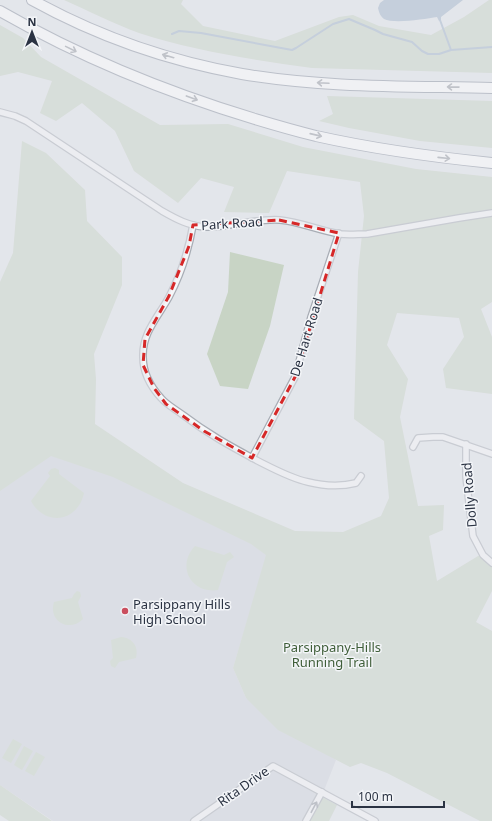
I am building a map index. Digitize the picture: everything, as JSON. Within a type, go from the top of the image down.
[{"type":"highway","points":[[32,0],[83,25],[134,46],[197,64],[242,74],[324,83],[492,88]]},
{"type":"highway","points":[[0,10],[43,35],[100,62],[156,85],[228,111],[315,135],[375,148],[424,156],[492,163]]},
{"type":"street","name":"Park Road","points":[[0,112],[26,121],[162,211],[184,223],[205,227],[260,220],[279,220],[339,233],[367,234],[492,213]]},
{"type":"street","points":[[194,225],[190,246],[169,296],[149,329],[143,347],[143,365],[146,375],[154,388],[166,404],[228,446],[293,478],[324,485],[336,486],[356,483],[361,476]]},
{"type":"street","name":"De Hart Road","points":[[252,458],[295,377],[311,317],[339,233]]},
{"type":"street","points":[[413,447],[418,438],[444,437],[492,454]]},
{"type":"street","name":"Dolly Road","points":[[466,444],[466,477],[472,536],[483,555],[492,563]]},
{"type":"street","name":"Rita Drive","points":[[194,821],[273,766],[322,792]]},
{"type":"street","points":[[306,821],[322,792],[375,821]]},
{"type":"highlighted area","points":[[279,220],[339,233],[295,377],[252,458],[204,431],[166,404],[154,388],[143,365],[145,339],[169,296],[189,246],[193,225]]},
{"type":"shaded area","name":"Parsippany Hills High School","points":[[81,434],[154,475],[267,555],[233,668],[246,698],[336,760],[325,788],[308,821],[53,821],[0,785],[0,456]]},
{"type":"green space","points":[[64,0],[183,0],[181,4],[203,26],[275,41],[339,17],[353,15],[379,26],[431,35],[464,17],[489,0],[492,0],[492,73],[312,68],[247,58],[203,50],[139,33],[111,22]]},
{"type":"green space","name":"Parsippany-Hills Running Trail","points":[[0,25],[23,38],[41,57],[160,125],[228,124],[303,147],[416,169],[492,177],[492,302],[481,309],[492,337],[492,394],[446,388],[443,369],[464,337],[459,318],[397,313],[387,345],[408,379],[400,417],[418,506],[444,505],[443,530],[429,536],[437,581],[483,553],[492,562],[492,591],[476,622],[492,631],[492,821],[480,821],[387,773],[361,763],[350,767],[278,730],[246,698],[233,668],[266,555],[251,544],[113,477],[51,456],[0,491],[0,282],[13,253],[22,141],[46,153],[85,190],[87,221],[122,257],[122,285],[94,354],[96,379],[95,424],[183,483],[295,531],[343,532],[381,516],[389,498],[384,441],[354,419],[358,272],[364,216],[360,182],[287,171],[269,213],[224,212],[234,187],[201,178],[178,203],[134,171],[115,131],[82,103],[56,121],[40,113],[52,81],[18,72],[0,76]]},
{"type":"green space","points":[[327,96],[492,101],[492,148],[420,141],[319,121],[333,114]]},
{"type":"green space","points":[[230,252],[284,265],[270,326],[248,389],[220,386],[207,354],[228,292]]},
{"type":"green space","points":[[55,468],[59,470],[59,474],[84,493],[81,503],[75,510],[60,518],[52,518],[44,515],[31,501],[50,476],[48,473],[51,469]]},
{"type":"green space","points":[[195,546],[224,555],[230,552],[234,557],[227,562],[218,590],[200,588],[189,577],[187,562],[189,554]]},
{"type":"green space","points":[[77,591],[80,592],[81,596],[78,602],[83,619],[72,625],[61,623],[54,615],[54,602],[72,598]]},
{"type":"green space","points":[[121,637],[132,641],[136,647],[137,654],[136,658],[119,662],[115,668],[111,666],[110,661],[113,658],[111,640]]},
{"type":"green space","points":[[13,739],[22,744],[11,763],[2,758]]},
{"type":"green space","points":[[24,746],[33,751],[22,770],[14,765]]},
{"type":"green space","points":[[36,752],[45,757],[34,776],[25,771]]},
{"type":"green space","points":[[0,785],[52,821],[9,821],[0,815]]},
{"type":"green space","points":[[322,797],[337,805],[329,821],[309,821]]},
{"type":"water","points":[[384,0],[463,0],[441,17],[441,20],[439,21],[437,17],[395,21],[384,19],[379,12],[378,8],[380,3]]},
{"type":"waterway","points":[[172,34],[179,31],[201,33],[292,50],[333,24],[349,19],[383,34],[412,42],[428,54],[439,54],[451,50],[492,47]]},
{"type":"waterway","points":[[440,20],[451,50]]},
{"type":"place","name":"Parsippany Hills High School","points":[[125,611]]}]
